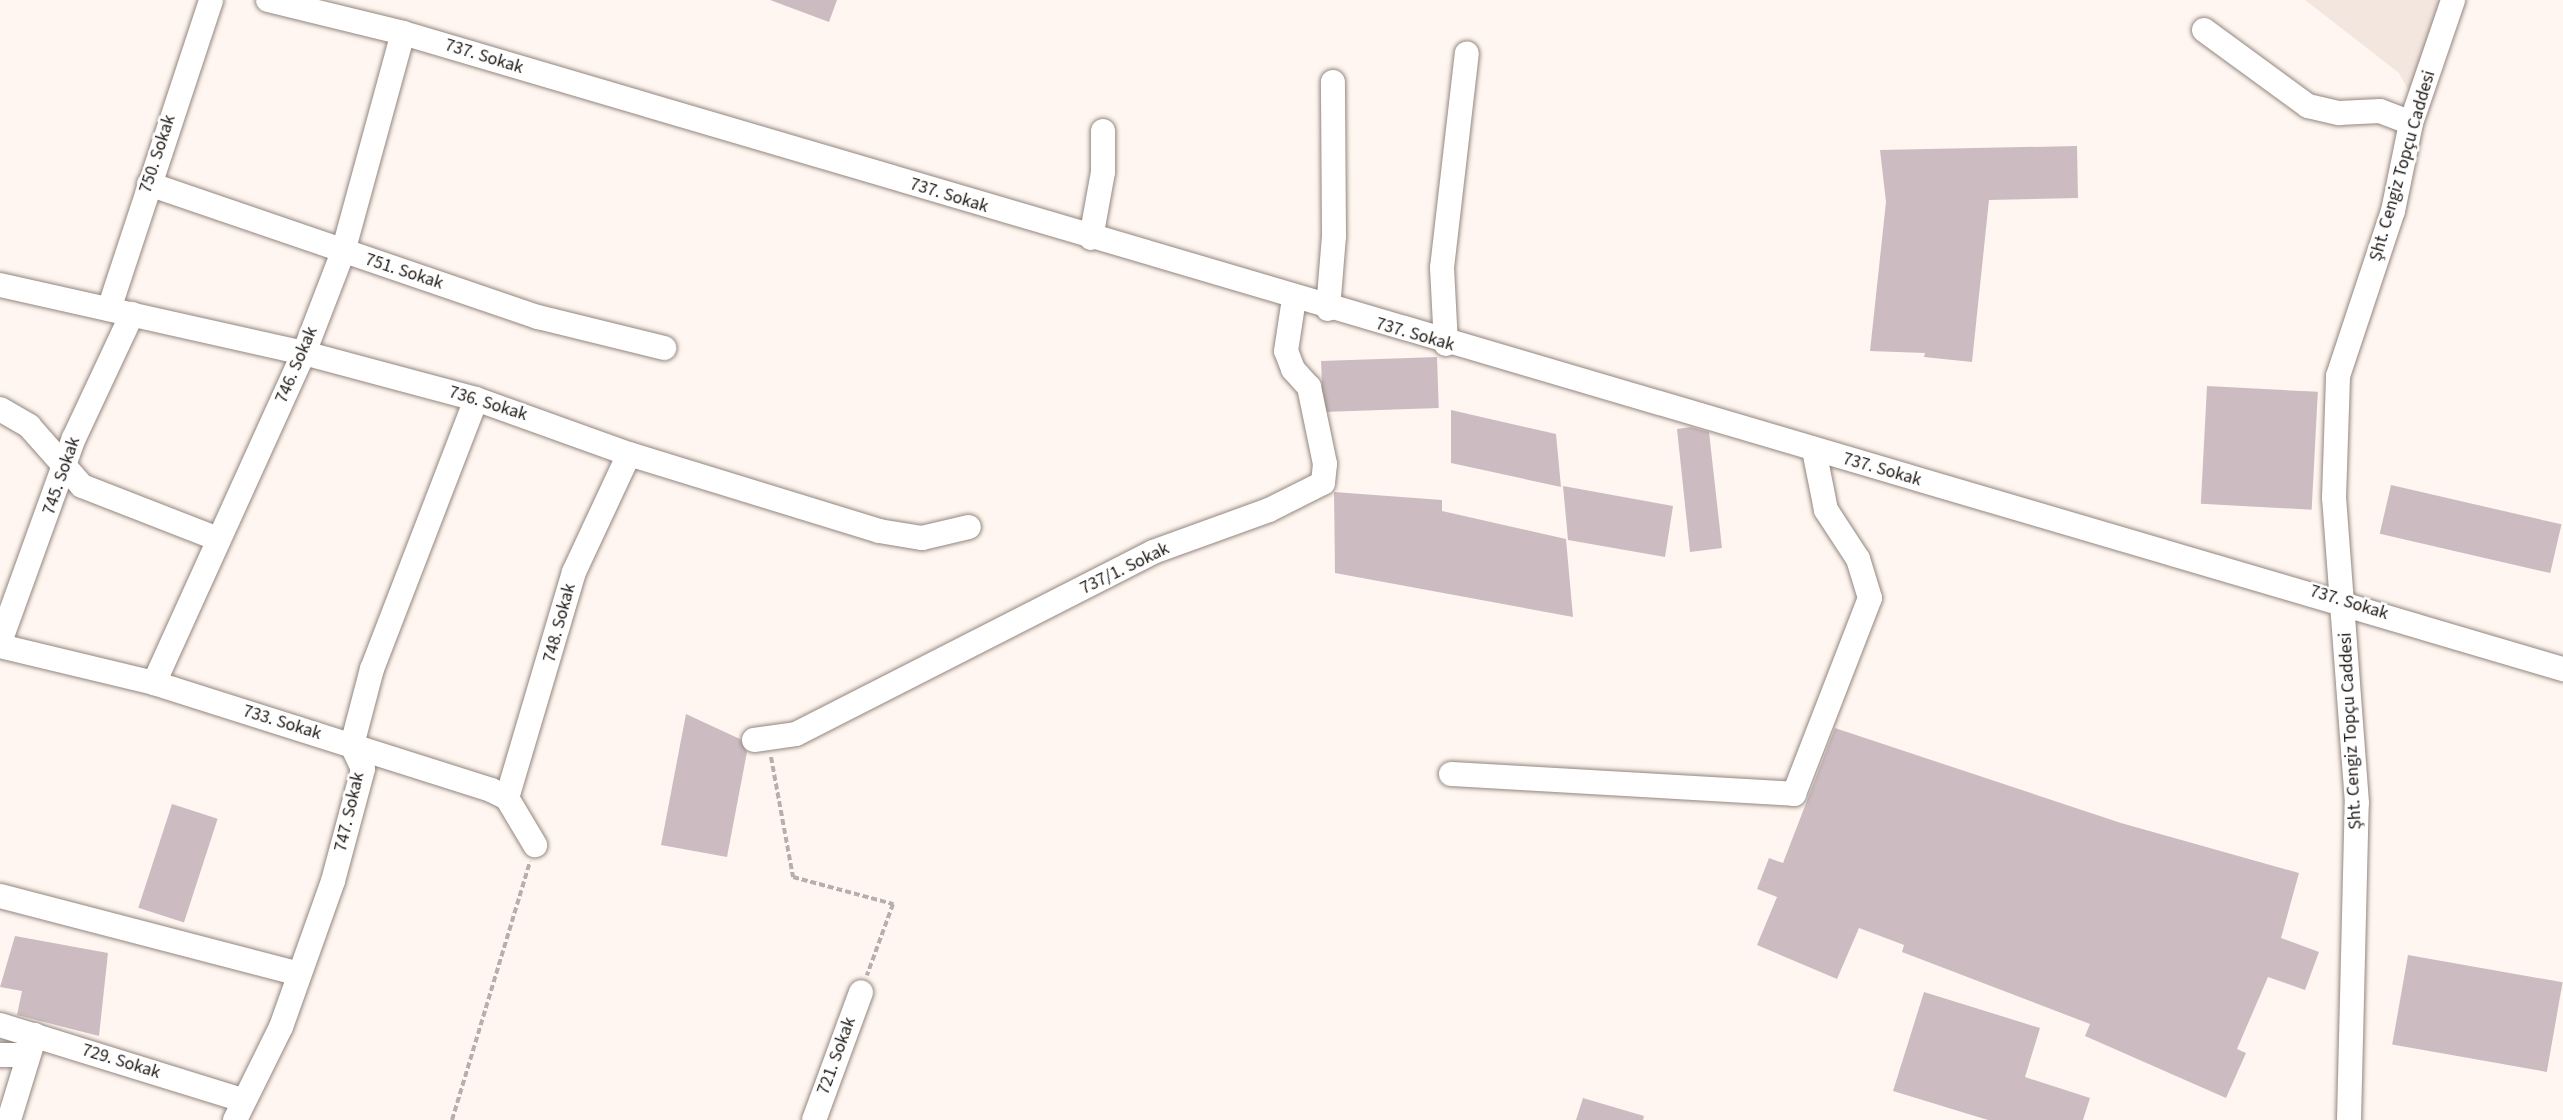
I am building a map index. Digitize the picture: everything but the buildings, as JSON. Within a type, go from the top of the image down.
[{"type":"street","name":"750. Sokak","points":[[108,309],[211,0]]},
{"type":"street","name":"737. Sokak","points":[[268,0],[403,33],[1446,344],[2345,602],[2563,669]]},
{"type":"street","name":"Şht. Cengiz Topçu Caddesi","points":[[2349,1120],[2357,803],[2345,602],[2334,498],[2338,376],[2393,212],[2411,123],[2453,0]]},
{"type":"street","points":[[2204,30],[2308,106],[2339,113],[2380,111],[2411,123]]},
{"type":"street","name":"746. Sokak","points":[[154,683],[304,353],[343,252],[403,33]]},
{"type":"street","points":[[1446,344],[1442,268],[1467,53]]},
{"type":"street","points":[[1328,309],[1334,236],[1333,82]]},
{"type":"street","points":[[1091,238],[1103,172],[1103,131]]},
{"type":"street","name":"751. Sokak","points":[[148,184],[538,317],[664,348]]},
{"type":"street","name":"736. Sokak","points":[[0,285],[304,353],[476,399],[629,454],[879,531],[922,538],[969,527]]},
{"type":"street","name":"737/1. Sokak","points":[[760,740],[796,734],[1153,552],[1269,510],[1323,483],[1325,464],[1310,387],[1293,369],[1286,351],[1294,299]]},
{"type":"street","name":"745. Sokak","points":[[0,644],[65,472],[74,438],[132,314]]},
{"type":"street","name":"747. Sokak","points":[[239,1110],[281,1027],[333,880],[363,770],[352,745],[372,669],[476,399]]},
{"type":"street","points":[[0,409],[29,426],[65,472],[82,486],[218,538]]},
{"type":"street","points":[[1451,774],[1794,794],[1870,598],[1858,559],[1826,510],[1814,450]]},
{"type":"street","name":"748. Sokak","points":[[507,798],[574,572],[629,454]]},
{"type":"street","name":"733. Sokak","points":[[0,644],[154,683],[352,745],[507,798]]},
{"type":"street","points":[[507,798],[535,845]]},
{"type":"street","points":[[0,896],[299,974]]},
{"type":"street","name":"721. Sokak","points":[[814,1120],[861,992]]},
{"type":"street","name":"729. Sokak","points":[[0,1025],[31,1045],[239,1110]]},
{"type":"street","points":[[0,1055],[31,1045]]},
{"type":"street","points":[[9,1120],[31,1045]]},
{"type":"path","points":[[760,740],[793,877],[893,904],[861,992]]},
{"type":"path","points":[[452,1120],[535,845]]},
{"type":"shaded area","points":[[2305,0],[2444,0],[2412,97],[2399,73]]}]
